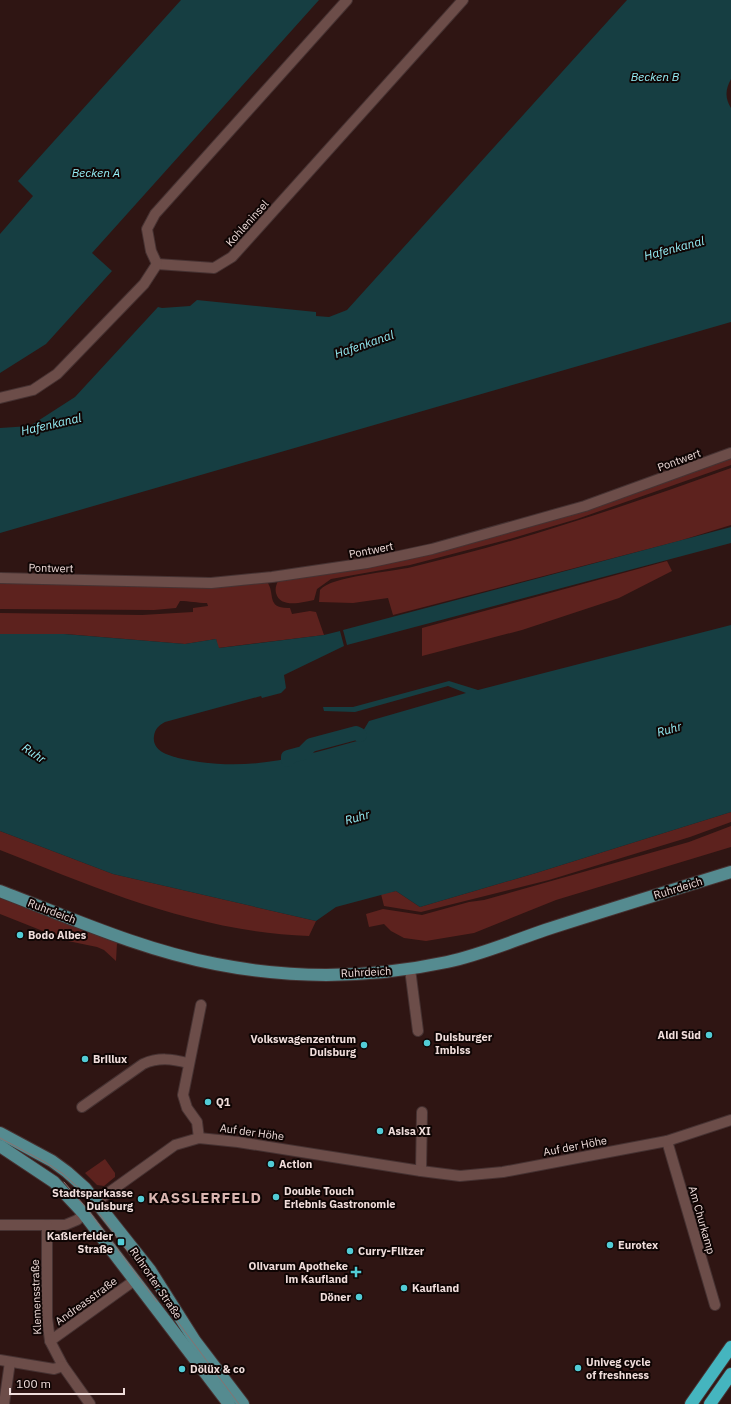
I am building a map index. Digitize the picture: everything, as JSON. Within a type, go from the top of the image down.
[{"type":"highway","points":[[691,1404],[731,1347]]},
{"type":"highway","points":[[710,1404],[731,1374]]},
{"type":"main road","name":"Ruhrdeich","points":[[0,891],[116,935],[164,951],[216,964],[266,972],[306,975],[410,969],[450,961],[731,872]]},
{"type":"main road","name":"Ruhrorter Straße","points":[[0,1133],[67,1172],[97,1201],[150,1270],[195,1341],[243,1404]]},
{"type":"main road","name":"Ruhrorter Straße","points":[[0,1146],[54,1182],[84,1214],[229,1404]]},
{"type":"main road","points":[[84,1214],[97,1201]]},
{"type":"street","points":[[0,398],[34,390],[57,374],[144,284],[157,264],[151,251],[147,229],[155,214],[347,0]]},
{"type":"street","name":"Kohleninsel","points":[[157,264],[214,268],[232,257],[463,0]]},
{"type":"street","name":"Pontwert","points":[[0,578],[211,583],[272,577],[367,563],[432,549],[585,506],[731,453]]},
{"type":"street","points":[[410,969],[418,1031]]},
{"type":"street","points":[[199,1138],[197,1122],[184,1101],[188,1063],[201,1005]]},
{"type":"street","points":[[82,1108],[143,1064],[154,1059],[169,1059],[188,1063]]},
{"type":"street","points":[[421,1171],[422,1112]]},
{"type":"street","name":"Auf der Höhe","points":[[97,1201],[175,1145],[199,1138],[261,1145],[460,1176],[503,1172],[667,1141],[731,1120]]},
{"type":"street","name":"Am Churkamp","points":[[667,1141],[715,1305]]},
{"type":"street","points":[[0,1225],[65,1225],[77,1220],[84,1214]]},
{"type":"street","name":"Klemensstraße","points":[[47,1225],[47,1317],[50,1341],[63,1366],[90,1404]]},
{"type":"street","name":"Andreasstraße","points":[[50,1341],[135,1280]]},
{"type":"street","points":[[4,1404],[5,1361],[54,1369],[63,1366]]},
{"type":"shaded area","points":[[731,457],[731,465],[577,519],[506,540],[410,565],[331,579],[317,589],[314,600],[298,603],[287,603],[278,598],[276,593],[278,581],[368,567]]},
{"type":"shaded area","points":[[731,468],[731,525],[679,541],[393,615],[388,598],[353,603],[319,602],[320,590],[326,585],[336,581],[412,567],[493,546],[613,509]]},
{"type":"shaded area","points":[[667,561],[672,571],[619,598],[522,630],[422,656],[422,628]]},
{"type":"shaded area","points":[[267,582],[270,586],[272,600],[277,606],[282,608],[290,608],[292,614],[310,611],[316,612],[324,635],[218,648],[216,639],[185,644],[65,634],[0,634],[0,613],[142,615],[193,612],[193,608],[208,606],[207,603],[180,601],[176,608],[154,610],[0,609],[0,583],[211,588]]},
{"type":"shaded area","points":[[731,812],[731,822],[690,837],[549,880],[421,912],[384,906],[381,894],[396,891],[420,907],[536,873]]},
{"type":"shaded area","points":[[731,826],[731,847],[556,900],[474,933],[426,941],[404,938],[391,931],[384,924],[369,927],[366,914],[383,909],[422,915],[469,902],[484,900],[689,842]]},
{"type":"shaded area","points":[[0,831],[113,874],[316,921],[309,936],[268,933],[189,918],[113,894],[0,850]]},
{"type":"shaded area","points":[[0,898],[117,943],[116,961],[104,950],[97,947],[68,941],[0,914]]},
{"type":"shaded area","points":[[105,1159],[115,1173],[115,1177],[104,1186],[97,1185],[85,1173]]},
{"type":"water","name":"Becken A","points":[[181,0],[319,0],[92,253],[112,271],[46,344],[0,373],[0,234],[33,196],[18,181]]},
{"type":"water","points":[[627,0],[731,0],[731,79],[726,94],[731,108],[731,322],[0,533],[0,428],[30,426],[75,397],[158,307],[190,306],[197,300],[316,312],[316,316],[329,317],[347,310]]},
{"type":"water","points":[[731,527],[731,543],[347,645],[343,630]]},
{"type":"water","name":"Ruhr","points":[[731,625],[731,812],[536,873],[420,907],[396,891],[336,907],[316,921],[113,874],[0,831],[0,634],[64,634],[185,644],[216,639],[219,648],[324,635],[340,631],[344,646],[284,675],[286,688],[281,693],[262,698],[261,696],[165,722],[155,731],[155,745],[161,751],[173,757],[202,762],[247,764],[290,758],[357,741],[369,721],[466,693],[448,686],[355,712],[324,711],[323,707],[353,707],[449,681],[478,690]]},
{"type":"waterway","points":[[288,760],[288,757],[303,753],[311,745],[356,733],[360,735]]},
{"type":"tram line","points":[[0,1138],[45,1162],[62,1173],[82,1191],[145,1274],[166,1306],[239,1404]]},
{"type":"tram line","points":[[64,1182],[88,1210],[157,1302]]},
{"type":"place","name":"Bodo Albes","points":[[20,935]]},
{"type":"place","name":"Aldi Süd","points":[[709,1035]]},
{"type":"place","name":"Duisburger Imbiss","points":[[427,1043]]},
{"type":"place","name":"Volkswagenzentrum Duisburg","points":[[364,1045]]},
{"type":"place","name":"Brillux","points":[[85,1059]]},
{"type":"place","name":"Q1","points":[[208,1102]]},
{"type":"place","name":"Asisa XI","points":[[380,1131]]},
{"type":"place","name":"Action","points":[[271,1164]]},
{"type":"place","name":"Double Touch Erlebnis Gastronomie","points":[[276,1197]]},
{"type":"place","name":"Stadtsparkasse Duisburg","points":[[141,1199]]},
{"type":"place","name":"Kaßlerfelder Straße","points":[[121,1242]]},
{"type":"place","name":"Eurotex","points":[[610,1245]]},
{"type":"place","name":"Curry-Flitzer","points":[[350,1251]]},
{"type":"place","name":"Olivarum Apotheke im Kaufland","points":[[356,1272]]},
{"type":"place","name":"Kaufland","points":[[404,1288]]},
{"type":"place","name":"Döner","points":[[359,1297]]},
{"type":"place","name":"Univeg cycle of freshness","points":[[578,1368]]},
{"type":"place","name":"Dölüx & co","points":[[182,1369]]},
{"type":"district","name":"KASSLERFELD","points":[[205,1197]]},
{"type":"water label","name":"Becken B","points":[[655,76]]},
{"type":"water label","name":"Hafenkanal","points":[[674,248]]},
{"type":"water label","name":"Hafenkanal","points":[[364,344]]},
{"type":"water label","name":"Hafenkanal","points":[[51,424]]}]
